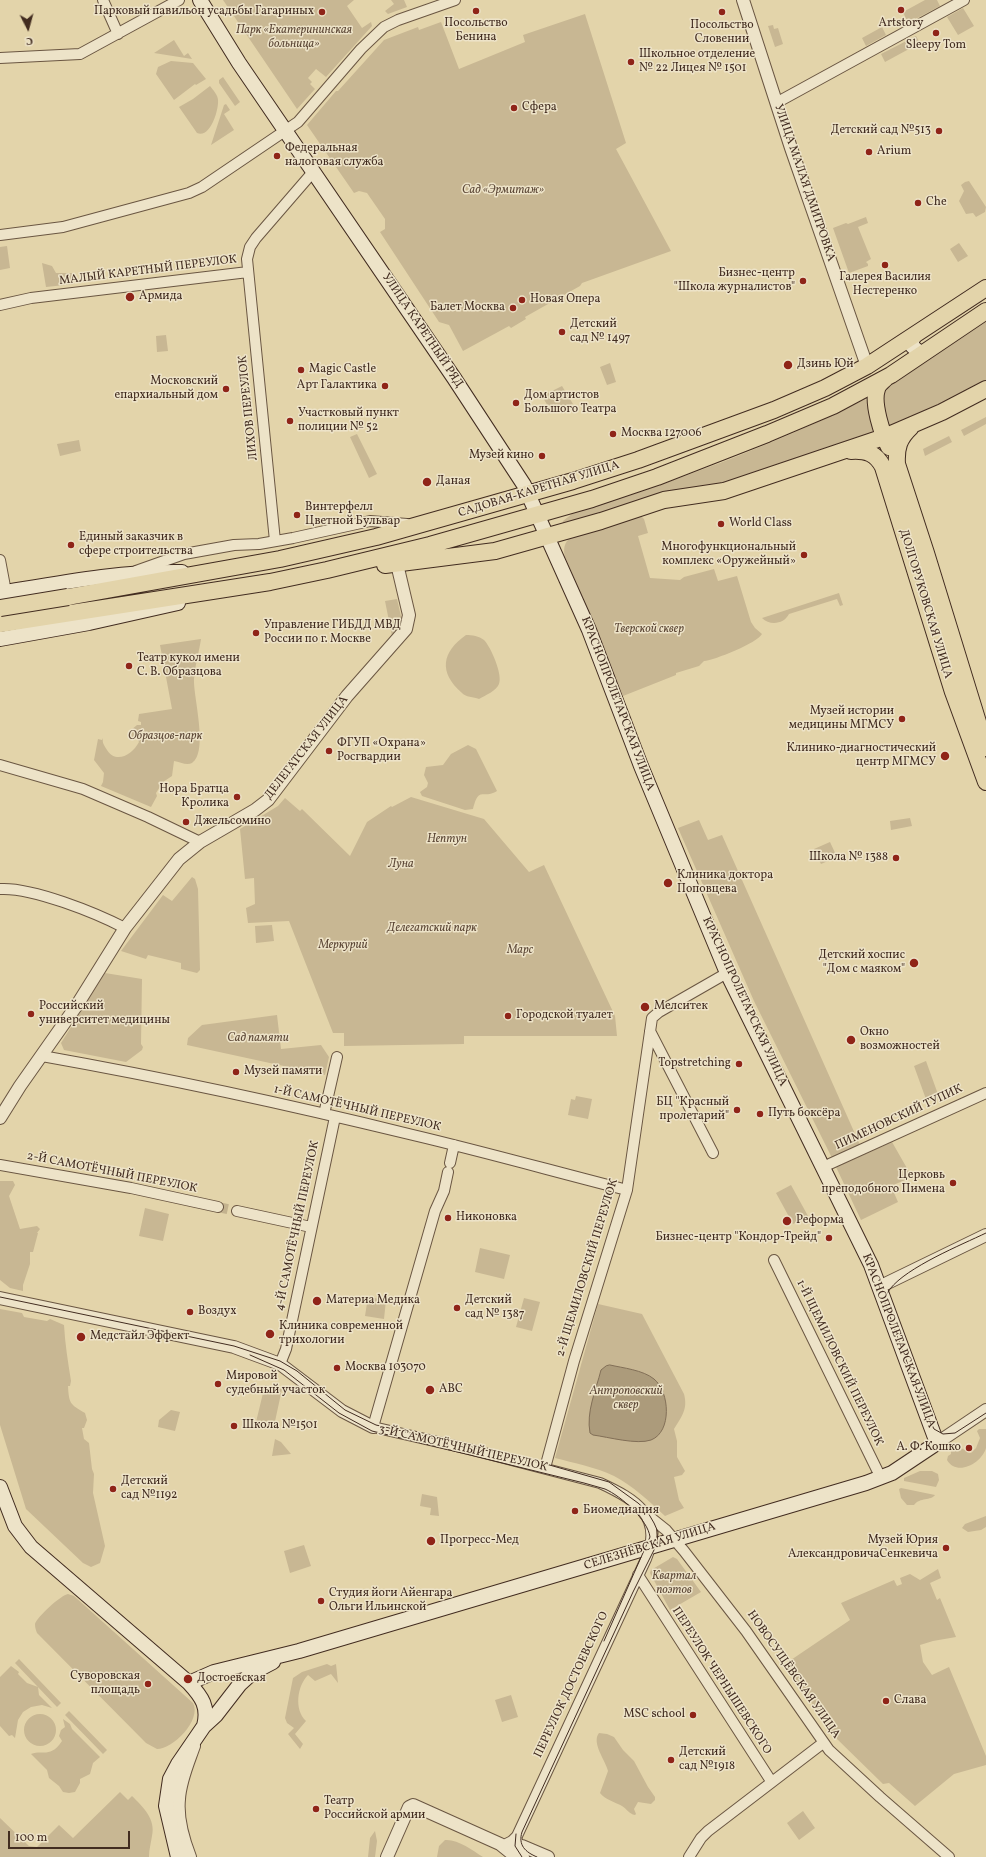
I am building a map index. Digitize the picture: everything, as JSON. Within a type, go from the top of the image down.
[{"type":"main road","name":"УЛИЦА КАРЕТНЫЙ РЯД","points":[[200,0],[239,63],[520,477],[548,537]]},
{"type":"main road","name":"САДОВАЯ-КАРЕТНАЯ УЛИЦА","points":[[69,605],[198,573],[326,549],[423,524],[585,478],[659,453],[790,403],[825,388],[867,366],[986,288]]},
{"type":"main road","name":"САДОВАЯ-КАРЕТНАЯ УЛИЦА","points":[[69,605],[203,593],[270,582],[380,558],[592,499],[657,477],[774,432],[833,406],[878,382],[986,311]]},
{"type":"main road","points":[[916,334],[912,340],[912,346],[920,353],[926,351]]},
{"type":"main road","points":[[878,382],[876,402],[890,466]]},
{"type":"main road","points":[[825,388],[831,388],[837,392],[838,401],[833,406]]},
{"type":"main road","points":[[846,451],[912,426],[986,389]]},
{"type":"main road","name":"ДОЛГОРУКОВСКАЯ УЛИЦА","points":[[912,426],[898,441],[896,454],[890,466],[911,558],[965,705],[986,748]]},
{"type":"main road","name":"САДОВАЯ-КАРЕТНАЯ УЛИЦА","points":[[327,570],[397,564],[495,552],[548,537],[664,500],[724,491],[846,451]]},
{"type":"main road","name":"ДОЛГОРУКОВСКАЯ УЛИЦА","points":[[846,451],[864,451],[870,453],[890,466],[926,553],[986,782]]},
{"type":"main road","name":"КРАСНОПРОЛЕТАРСКАЯ УЛИЦА","points":[[548,537],[589,630],[640,766],[727,973],[823,1167],[879,1287],[937,1443]]},
{"type":"main road","points":[[3,593],[85,579],[163,572],[198,573]]},
{"type":"main road","points":[[0,639],[126,616],[180,602],[203,593]]},
{"type":"main road","points":[[0,608],[69,605]]},
{"type":"main road","points":[[0,624],[69,605]]},
{"type":"main road","name":"СЕЛЕЗНЁВСКАЯ УЛИЦА","points":[[189,1683],[214,1672],[299,1651],[881,1478],[905,1465],[937,1443]]},
{"type":"main road","points":[[0,1487],[13,1520],[24,1540],[189,1683],[204,1702],[206,1715],[204,1726]]},
{"type":"main road","name":"СЕЛЕЗНЁВСКАЯ УЛИЦА","points":[[179,1850],[166,1806],[170,1779],[178,1764],[204,1726],[216,1715],[240,1684],[252,1673],[299,1651]]},
{"type":"street","points":[[103,0],[118,34]]},
{"type":"street","points":[[0,58],[80,54],[179,0]]},
{"type":"street","points":[[0,235],[63,227],[189,193],[202,187],[286,131],[308,112],[352,60],[384,27],[398,20],[455,0]]},
{"type":"street","name":"УЛИЦА МАЛАЯ ДМИТРОВКА","points":[[743,0],[776,103],[867,366]]},
{"type":"street","points":[[776,103],[964,0]]},
{"type":"street","name":"МАЛЫЙ КАРЕТНЫЙ ПЕРЕУЛОК","points":[[0,306],[31,298],[248,272],[247,259],[250,247],[314,172]]},
{"type":"street","name":"ЛИХОВ ПЕРЕУЛОК","points":[[248,272],[275,541]]},
{"type":"street","points":[[867,366],[878,382]]},
{"type":"street","points":[[119,576],[184,554],[234,544],[252,545],[275,541],[370,520],[397,524],[423,524]]},
{"type":"street","points":[[911,558],[912,552],[916,548],[922,548],[926,553]]},
{"type":"street","points":[[0,560],[3,593]]},
{"type":"street","name":"ДЕЛЕГАТСКАЯ УЛИЦА","points":[[0,1118],[126,928],[180,859],[200,842],[264,804],[347,696],[406,629],[409,616],[397,564]]},
{"type":"street","points":[[0,765],[83,789],[148,817],[200,842]]},
{"type":"street","points":[[0,889],[15,890],[40,896],[92,912],[126,928]]},
{"type":"street","name":"2-Й ЩЕМИЛОВСКИЙ ПЕРЕУЛОК","points":[[545,1468],[622,1189],[651,1020],[654,1015],[727,973]]},
{"type":"street","points":[[650,1031],[714,1153]]},
{"type":"street","name":"1-Й САМОТЁЧНЫЙ ПЕРЕУЛОК","points":[[42,1056],[158,1078],[324,1114],[454,1145],[622,1189]]},
{"type":"street","points":[[324,1114],[337,1057]]},
{"type":"street","name":"ПИМЕНОВСКИЙ ТУПИК","points":[[823,1167],[986,1093]]},
{"type":"street","name":"4-Й САМОТЁЧНЫЙ ПЕРЕУЛОК","points":[[280,1364],[286,1349],[335,1117]]},
{"type":"street","points":[[373,1427],[435,1211],[444,1191],[454,1145]]},
{"type":"street","name":"2-Й САМОТЁЧНЫЙ ПЕРЕУЛОК","points":[[0,1165],[131,1188],[218,1207]]},
{"type":"street","points":[[237,1211],[311,1227]]},
{"type":"street","points":[[879,1287],[986,1235]]},
{"type":"street","name":"1-Й ЩЕМИЛОВСКИЙ ПЕРЕУЛОК","points":[[774,1260],[881,1478]]},
{"type":"street","name":"3-Й САМОТЁЧНЫЙ ПЕРЕУЛОК","points":[[0,1298],[234,1347],[280,1364],[342,1411],[373,1427],[585,1478],[613,1489],[636,1504],[646,1514]]},
{"type":"street","name":"СЕЛЕЗНЁВСКАЯ УЛИЦА","points":[[937,1443],[986,1410]]},
{"type":"street","points":[[646,1514],[652,1530],[651,1546]]},
{"type":"street","name":"НОВОСУЩЁВСКАЯ УЛИЦА","points":[[646,1514],[666,1530],[674,1539],[746,1631],[823,1743],[880,1797],[949,1857]]},
{"type":"street","name":"ПЕРЕУЛОК ДОСТОЕВСКОГО","points":[[517,1846],[651,1546]]},
{"type":"street","name":"ПЕРЕУЛОК ЧЕРНЫШЕВСКОГО","points":[[638,1575],[771,1781]]},
{"type":"street","points":[[190,1857],[179,1850],[179,1794],[187,1767],[204,1726]]},
{"type":"street","points":[[689,1857],[701,1838],[708,1831],[771,1781],[823,1743]]},
{"type":"street","points":[[387,1857],[409,1807],[413,1805],[503,1847],[517,1846],[548,1857]]},
{"type":"street","points":[[517,1846],[524,1857]]},
{"type":"green space","name":"Парк «Екатерининская больница»","points":[[223,0],[354,0],[347,6],[362,28],[371,22],[372,26],[326,77],[316,69],[308,78],[312,82],[310,84],[315,89],[297,109]]},
{"type":"green space","points":[[391,0],[404,0],[407,7],[388,14],[385,11],[394,4]]},
{"type":"green space","points":[[925,0],[937,0],[940,6],[908,23],[903,12]]},
{"type":"green space","points":[[963,8],[974,26],[958,35],[947,17]]},
{"type":"green space","name":"Сад «Эрмитаж»","points":[[585,14],[626,143],[616,149],[671,251],[582,283],[580,286],[525,317],[526,319],[511,328],[509,326],[463,351],[449,325],[439,322],[380,232],[385,229],[385,219],[367,193],[359,191],[354,193],[307,125],[336,91],[338,91],[384,40],[418,27],[419,30],[441,22],[459,69],[525,42],[523,35]]},
{"type":"green space","points":[[773,25],[774,29],[778,28],[783,44],[775,47],[768,26]]},
{"type":"green space","points":[[882,27],[886,35],[866,46],[862,38]]},
{"type":"green space","points":[[916,36],[920,43],[885,62],[881,54]]},
{"type":"green space","points":[[174,40],[184,56],[188,53],[192,59],[154,53]]},
{"type":"green space","points":[[171,61],[193,63],[206,79],[196,85],[195,84],[174,100],[156,74],[158,67]]},
{"type":"green space","points":[[223,77],[240,102],[235,106],[219,83],[219,80]]},
{"type":"green space","points":[[210,86],[218,98],[217,110],[210,128],[202,134],[197,133],[179,107],[193,99]]},
{"type":"green space","points":[[226,104],[230,110],[224,114],[234,130],[211,145],[224,105]]},
{"type":"green space","points":[[969,181],[986,207],[985,212],[976,217],[973,213],[966,214],[959,201],[964,191],[961,185]]},
{"type":"green space","points":[[866,217],[868,223],[858,227],[871,259],[866,262],[868,266],[849,273],[833,228]]},
{"type":"green space","points":[[959,243],[968,256],[958,262],[950,249]]},
{"type":"green space","points":[[7,246],[10,268],[0,270],[0,247]]},
{"type":"green space","points":[[42,263],[52,266],[56,273],[72,273],[74,284],[46,287]]},
{"type":"green space","points":[[986,321],[986,383],[888,427],[883,400],[886,389]]},
{"type":"green space","points":[[166,335],[168,351],[157,352],[156,336]]},
{"type":"green space","points":[[610,363],[616,382],[607,385],[600,367]]},
{"type":"green space","points":[[562,386],[573,404],[552,413],[542,396]]},
{"type":"green space","points":[[865,399],[868,400],[875,433],[722,485],[562,526],[563,521],[573,513],[684,476],[758,448]]},
{"type":"green space","points":[[986,417],[986,424],[964,436],[961,430]]},
{"type":"green space","points":[[357,434],[377,474],[369,478],[350,437]]},
{"type":"green space","points":[[949,436],[952,442],[925,456],[923,449]]},
{"type":"green space","points":[[79,440],[81,451],[60,456],[57,444]]},
{"type":"green space","name":"Тверской сквер","points":[[641,516],[644,519],[648,533],[638,536],[650,578],[680,580],[684,577],[714,569],[718,581],[737,576],[751,622],[762,634],[759,638],[735,650],[717,658],[704,661],[699,666],[676,673],[676,675],[623,696],[598,641],[597,631],[565,557],[564,549],[565,544],[571,537]]},
{"type":"green space","points":[[839,593],[843,605],[840,606],[837,599],[789,614],[784,620],[777,623],[765,621],[762,618]]},
{"type":"green space","points":[[397,599],[403,625],[392,636],[385,601]]},
{"type":"green space","points":[[466,635],[475,636],[484,640],[493,655],[498,668],[500,680],[498,686],[496,689],[479,699],[463,694],[454,685],[446,670],[446,662],[452,648]]},
{"type":"green space","name":"Образцов-парк","points":[[201,639],[194,679],[200,736],[197,757],[190,764],[174,761],[172,776],[163,782],[156,793],[157,796],[151,807],[101,786],[104,773],[94,760],[98,739],[102,740],[103,738],[107,750],[111,754],[119,757],[124,756],[132,751],[139,742],[137,738],[129,736],[132,733],[131,730],[137,725],[141,725],[141,722],[138,721],[139,714],[172,709],[160,645]]},
{"type":"green space","points":[[468,745],[476,749],[497,791],[480,795],[477,797],[473,809],[465,810],[422,796],[420,792],[427,787],[428,783],[424,775],[426,767],[443,765],[451,754]]},
{"type":"green space","name":"Делегатский парк","points":[[411,797],[484,819],[529,872],[544,865],[615,1016],[617,1036],[464,1036],[464,1044],[344,1046],[344,1033],[333,1033],[289,921],[248,923],[246,908],[255,904],[254,878],[245,879],[240,829],[278,806],[285,798],[300,811],[302,809],[350,856],[367,822],[391,806],[392,807]]},
{"type":"green space","points":[[910,818],[912,826],[891,830],[890,821]]},
{"type":"green space","points":[[699,820],[708,840],[722,835],[860,1145],[832,1158],[754,1001],[678,828]]},
{"type":"green space","points":[[830,842],[837,857],[821,864],[814,849]]},
{"type":"green space","points":[[192,877],[195,879],[198,889],[200,970],[197,973],[181,969],[181,963],[148,955],[146,959],[121,951],[163,895],[172,901]]},
{"type":"green space","points":[[272,925],[274,941],[256,943],[255,926]]},
{"type":"green space","points":[[105,973],[142,979],[141,1044],[143,1047],[142,1050],[126,1062],[64,1050],[61,1043]]},
{"type":"green space","name":"Сад памяти","points":[[277,1015],[281,1049],[321,1045],[329,1057],[325,1075],[187,1045],[188,1038],[202,1025]]},
{"type":"green space","points":[[926,1061],[939,1097],[927,1102],[914,1066]]},
{"type":"green space","points":[[576,1096],[592,1099],[588,1119],[568,1115],[571,1099],[575,1100]]},
{"type":"green space","points":[[892,1142],[912,1177],[891,1186],[898,1202],[861,1220],[836,1167]]},
{"type":"green space","points":[[0,1181],[13,1181],[15,1185],[9,1196],[20,1229],[37,1226],[40,1229],[37,1233],[33,1252],[30,1252],[30,1264],[23,1285],[23,1291],[10,1288],[0,1280]]},
{"type":"green space","points":[[791,1185],[808,1216],[793,1224],[776,1193]]},
{"type":"green space","points":[[145,1208],[169,1214],[163,1241],[139,1236]]},
{"type":"green space","points":[[480,1248],[510,1255],[504,1279],[475,1272]]},
{"type":"green space","points":[[368,1297],[386,1300],[384,1319],[365,1316]]},
{"type":"green space","points":[[524,1298],[540,1302],[532,1331],[516,1327]]},
{"type":"green space","name":"Антроповский сквер","points":[[598,1304],[642,1314],[684,1394],[685,1408],[674,1429],[677,1441],[677,1457],[685,1471],[682,1475],[674,1477],[679,1500],[684,1508],[665,1516],[635,1489],[614,1476],[592,1468],[555,1458]]},
{"type":"green space","points":[[0,1309],[22,1313],[24,1317],[47,1321],[50,1319],[64,1325],[71,1381],[70,1386],[68,1386],[69,1397],[71,1403],[76,1408],[85,1413],[87,1420],[84,1428],[82,1428],[84,1439],[89,1443],[94,1474],[93,1493],[105,1546],[100,1563],[91,1567],[83,1563],[26,1509],[0,1425]]},
{"type":"green space","points":[[265,1385],[282,1389],[274,1426],[256,1422]]},
{"type":"green space","points":[[171,1410],[180,1412],[175,1431],[158,1427],[159,1420]]},
{"type":"green space","points":[[979,1429],[986,1429],[986,1448],[984,1454],[975,1463],[963,1468],[951,1465],[947,1460],[948,1456],[951,1454],[951,1448],[959,1447],[971,1453],[976,1448],[980,1438],[977,1431]]},
{"type":"green space","points":[[275,1439],[281,1442],[291,1454],[272,1456]]},
{"type":"green space","points":[[920,1471],[932,1471],[938,1474],[939,1480],[936,1487],[904,1481],[904,1478]]},
{"type":"green space","points":[[901,1488],[935,1495],[931,1498],[919,1501],[914,1505],[907,1505],[901,1498],[899,1489]]},
{"type":"green space","points":[[422,1494],[437,1497],[439,1516],[430,1515],[431,1508],[420,1506]]},
{"type":"green space","points":[[986,1516],[986,1527],[981,1530],[968,1532],[962,1528],[965,1524]]},
{"type":"green space","points":[[304,1545],[311,1566],[290,1573],[284,1551]]},
{"type":"green space","name":"Квартал поэтов","points":[[673,1557],[677,1559],[701,1592],[670,1610],[650,1573],[651,1570]]},
{"type":"green space","name":"Слава","points":[[938,1569],[941,1578],[930,1583],[937,1600],[940,1598],[956,1637],[920,1645],[923,1662],[932,1675],[949,1667],[986,1756],[986,1765],[954,1774],[915,1806],[889,1783],[883,1784],[835,1737],[785,1664],[850,1620],[841,1603],[894,1580],[897,1586],[902,1584],[900,1578],[910,1574],[920,1580]]},
{"type":"green space","points":[[68,1594],[74,1596],[193,1703],[195,1710],[190,1725],[178,1739],[164,1748],[157,1749],[146,1743],[37,1633],[35,1624],[40,1616],[55,1602]]},
{"type":"green space","points":[[19,1659],[61,1703],[57,1707],[15,1663]]},
{"type":"green space","points":[[327,1664],[331,1666],[336,1664],[338,1683],[331,1674],[315,1681],[308,1675],[299,1691],[298,1705],[302,1716],[306,1721],[295,1734],[303,1744],[300,1749],[288,1734],[294,1728],[287,1723],[285,1718],[293,1678],[302,1672]]},
{"type":"green space","points":[[11,1666],[19,1672],[18,1674],[27,1683],[38,1687],[39,1695],[52,1708],[42,1705],[31,1707],[23,1712],[18,1720],[15,1738],[12,1735],[9,1736],[0,1726],[0,1677]]},
{"type":"green space","points":[[511,1695],[518,1717],[502,1722],[495,1700]]},
{"type":"green space","points":[[69,1711],[107,1750],[103,1754],[65,1715]]},
{"type":"green space","points":[[37,1714],[43,1714],[52,1718],[56,1730],[52,1742],[43,1746],[37,1746],[28,1742],[24,1733],[24,1727],[28,1718]]},
{"type":"green space","points":[[63,1719],[70,1724],[72,1729],[100,1757],[93,1763],[90,1774],[80,1779],[80,1783],[75,1792],[69,1793],[63,1792],[59,1786],[49,1778],[47,1770],[31,1754],[50,1752],[58,1747],[62,1741],[59,1736],[61,1730],[65,1727]]},
{"type":"green space","points":[[599,1733],[614,1737],[623,1750],[634,1761],[655,1797],[655,1800],[651,1804],[638,1802],[634,1809],[635,1815],[631,1814],[622,1806],[604,1797],[600,1793],[608,1771],[598,1747],[597,1737]]},
{"type":"green space","points":[[120,1792],[128,1800],[132,1796],[148,1814],[153,1830],[149,1857],[0,1857],[0,1818],[29,1846],[37,1847],[59,1825],[73,1838]]},
{"type":"green space","points":[[803,1811],[815,1828],[799,1840],[787,1823]]},
{"type":"green space","points":[[375,1831],[377,1841],[375,1857],[368,1857],[370,1838]]},
{"type":"green space","points":[[445,1840],[460,1843],[483,1857],[437,1857],[439,1846]]},
{"type":"shaded area","points":[[610,1365],[644,1373],[654,1379],[659,1385],[666,1402],[666,1411],[663,1429],[658,1436],[651,1440],[638,1442],[593,1435],[590,1433],[589,1417],[594,1393],[601,1370]]},
{"type":"tunnel","points":[[218,1207],[237,1211]]},
{"type":"tram line","points":[[986,1233],[921,1265],[898,1281],[890,1289],[885,1299],[885,1303],[925,1411],[934,1429],[943,1434],[955,1433],[986,1413]]},
{"type":"tram line","points":[[0,1297],[234,1346],[280,1361],[297,1371],[345,1410],[376,1425],[546,1464],[609,1482],[647,1511],[658,1532],[657,1544],[633,1592],[522,1832],[521,1841],[524,1848],[529,1853],[537,1857]]},
{"type":"tram line","points":[[250,1355],[284,1370],[339,1413],[372,1431],[584,1483],[605,1489],[626,1503],[644,1523],[650,1537],[604,1641]]},
{"type":"tram line","points":[[516,1834],[515,1846],[522,1857]]},
{"type":"place","name":"Artstory","points":[[901,10]]},
{"type":"place","name":"Посольство Бенина","points":[[476,11]]},
{"type":"place","name":"Парковый павильон усадьбы Гагариных","points":[[322,12]]},
{"type":"place","name":"Посольство Словении","points":[[722,12]]},
{"type":"place","name":"Sleepy Tom","points":[[936,33]]},
{"type":"place","name":"Школьное отделение № 22 Лицея № 1501","points":[[631,62]]},
{"type":"place","name":"Сфера","points":[[514,108]]},
{"type":"place","name":"Детский сад №513","points":[[939,131]]},
{"type":"place","name":"Arium","points":[[869,152]]},
{"type":"place","name":"Федеральная налоговая служба","points":[[277,156]]},
{"type":"place","name":"Che","points":[[918,203]]},
{"type":"place","name":"Галерея Василия Нестеренко","points":[[885,265]]},
{"type":"place","name":"Бизнес-центр \"Школа журналистов\"","points":[[803,281]]},
{"type":"place","name":"Армида","points":[[130,297]]},
{"type":"place","name":"Новая Опера","points":[[522,300]]},
{"type":"place","name":"Балет Москва","points":[[513,308]]},
{"type":"place","name":"Детский сад № 1497","points":[[562,332]]},
{"type":"place","name":"Дзинь Юй","points":[[788,365]]},
{"type":"place","name":"Magic Castle","points":[[301,370]]},
{"type":"place","name":"Арт Галактика","points":[[385,386]]},
{"type":"place","name":"Московский епархиальный дом","points":[[226,389]]},
{"type":"place","name":"Дом артистов Большого Театра","points":[[516,403]]},
{"type":"place","name":"Участковый пункт полиции № 52","points":[[290,421]]},
{"type":"place","name":"Москва 127006","points":[[613,434]]},
{"type":"place","name":"Музей кино","points":[[542,456]]},
{"type":"place","name":"Даная","points":[[427,482]]},
{"type":"place","name":"Винтерфелл Цветной Бульвар","points":[[297,515]]},
{"type":"place","name":"World Class","points":[[721,524]]},
{"type":"place","name":"Единый заказчик в сфере строительства","points":[[71,545]]},
{"type":"place","name":"Многофункциональный комплекс «Оружейный»","points":[[804,555]]},
{"type":"place","name":"Управление ГИБДД МВД России по г. Москве","points":[[256,633]]},
{"type":"place","name":"Театр кукол имени С. В. Образцова","points":[[129,666]]},
{"type":"place","name":"Музей истории медицины МГМСУ","points":[[902,719]]},
{"type":"place","name":"ФГУП «Охрана» Росгвардии","points":[[329,751]]},
{"type":"place","name":"Клинико-диагностический центр МГМСУ","points":[[945,756]]},
{"type":"place","name":"Нора Братца Кролика","points":[[237,797]]},
{"type":"place","name":"Джельсомино","points":[[186,822]]},
{"type":"place","name":"Школа № 1388","points":[[896,858]]},
{"type":"place","name":"Клиника доктора Поповцева","points":[[668,883]]},
{"type":"place","name":"Детский хоспис \"Дом с маяком\"","points":[[914,963]]},
{"type":"place","name":"Мелситек","points":[[645,1007]]},
{"type":"place","name":"Российский университет медицины","points":[[31,1014]]},
{"type":"place","name":"Городской туалет","points":[[508,1016]]},
{"type":"place","name":"Окно возможностей","points":[[851,1040]]},
{"type":"place","name":"Topstretching","points":[[739,1064]]},
{"type":"place","name":"Музей памяти","points":[[236,1072]]},
{"type":"place","name":"БЦ \"Красный пролетарий\"","points":[[737,1110]]},
{"type":"place","name":"Путь боксёра","points":[[760,1114]]},
{"type":"place","name":"Церковь преподобного Пимена","points":[[953,1183]]},
{"type":"place","name":"Никоновка","points":[[448,1218]]},
{"type":"place","name":"Реформа","points":[[787,1221]]},
{"type":"place","name":"Бизнес-центр \"Кондор-Трейд\"","points":[[829,1238]]},
{"type":"place","name":"Материа Медика","points":[[317,1301]]},
{"type":"place","name":"Детский сад № 1387","points":[[457,1308]]},
{"type":"place","name":"Воздух","points":[[190,1312]]},
{"type":"place","name":"Клиника современной трихологии","points":[[270,1334]]},
{"type":"place","name":"Медстайл Эффект","points":[[81,1337]]},
{"type":"place","name":"Москва 103070","points":[[337,1368]]},
{"type":"place","name":"Мировой судебный участок","points":[[218,1384]]},
{"type":"place","name":"ABC","points":[[430,1390]]},
{"type":"place","name":"Школа №1501","points":[[234,1426]]},
{"type":"place","name":"А. Ф. Кошко","points":[[969,1448]]},
{"type":"place","name":"Детский сад №1192","points":[[113,1489]]},
{"type":"place","name":"Биомедиация","points":[[575,1511]]},
{"type":"place","name":"Прогресс-Мед","points":[[431,1541]]},
{"type":"place","name":"Музей Юрия АлександровичаСенкевича","points":[[946,1548]]},
{"type":"place","name":"Студия йоги Айенгара Ольги Ильинской","points":[[321,1601]]},
{"type":"place","name":"Достоевская","points":[[188,1679]]},
{"type":"place","name":"Суворовская площадь","points":[[148,1684]]},
{"type":"place","name":"Слава","points":[[886,1701]]},
{"type":"place","name":"MSC school","points":[[693,1715]]},
{"type":"place","name":"Детский сад №1918","points":[[671,1760]]},
{"type":"place","name":"Театр Российской армии","points":[[316,1809]]},
{"type":"park label","name":"Нептун","points":[[447,840]]},
{"type":"park label","name":"Луна","points":[[401,865]]},
{"type":"park label","name":"Меркурий","points":[[343,946]]},
{"type":"park label","name":"Марс","points":[[520,951]]}]
